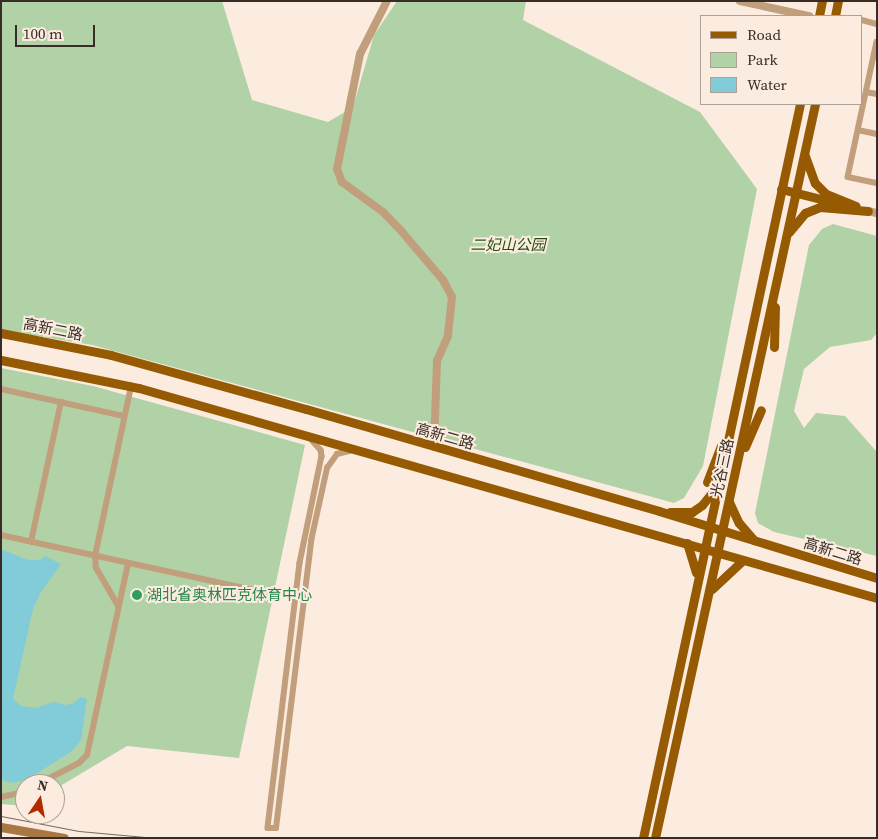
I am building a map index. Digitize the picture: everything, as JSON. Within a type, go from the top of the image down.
[{"type":"main road","points":[[819,15],[822,1]]},
{"type":"main road","points":[[835,15],[838,1]]},
{"type":"main road","name":"光谷三路","points":[[643,838],[705,548],[730,419],[800,105]]},
{"type":"main road","name":"光谷三路","points":[[655,838],[719,552],[722,530],[815,105]]},
{"type":"main road","points":[[804,152],[807,168],[826,194],[872,212]]},
{"type":"main road","points":[[781,189],[872,212]]},
{"type":"main road","points":[[786,238],[796,221],[820,208],[872,212]]},
{"type":"main road","points":[[774,347],[775,288]]},
{"type":"main road","name":"高新二路","points":[[1,333],[111,356],[659,511],[758,543],[877,578]]},
{"type":"main road","points":[[1,360],[131,386],[877,598]]},
{"type":"main road","points":[[737,463],[761,410]]},
{"type":"main road","points":[[707,482],[730,419]]},
{"type":"main road","points":[[659,511],[692,512],[702,505],[717,487]]},
{"type":"main road","points":[[729,502],[739,523],[758,543]]},
{"type":"main road","points":[[687,543],[695,562],[697,580]]},
{"type":"main road","points":[[710,591],[742,561]]},
{"type":"main road","points":[[1,828],[64,838]]},
{"type":"street","points":[[387,1],[360,54],[337,169],[342,182],[383,212],[402,232],[444,280],[452,297],[448,336],[437,361],[434,447]]},
{"type":"street","points":[[740,1],[804,15]]},
{"type":"street","points":[[863,20],[877,24]]},
{"type":"street","points":[[877,42],[848,177],[877,183]]},
{"type":"street","points":[[866,92],[877,94]]},
{"type":"street","points":[[858,130],[877,134]]},
{"type":"street","points":[[118,606],[96,568],[94,556],[131,386]]},
{"type":"street","points":[[1,389],[124,416]]},
{"type":"street","points":[[31,542],[61,402]]},
{"type":"street","points":[[307,436],[316,443],[322,456],[300,563],[268,828],[276,828],[310,541],[328,468],[337,454],[353,450]]},
{"type":"street","points":[[1,535],[262,592]]},
{"type":"street","points":[[58,774],[74,766],[87,755],[128,563]]},
{"type":"street","points":[[1,797],[15,794]]},
{"type":"green space","name":"二妃山公园","points":[[1,1],[222,1],[252,100],[328,122],[353,107],[374,35],[397,1],[526,1],[523,20],[700,112],[757,189],[703,466],[684,498],[674,503],[92,345],[1,330]]},
{"type":"green space","points":[[833,224],[877,236],[877,333],[871,340],[830,347],[804,369],[794,411],[804,428],[816,413],[845,416],[877,452],[877,556],[774,532],[758,523],[755,513],[809,245],[822,229]]},
{"type":"green space","name":"湖北省奥林匹克体育中心","points":[[1,368],[93,386],[305,445],[239,758],[127,746],[65,783],[65,774],[15,774],[15,805],[1,804]]},
{"type":"water","points":[[1,549],[28,560],[40,560],[45,556],[61,564],[41,592],[33,609],[13,699],[21,706],[36,708],[53,702],[66,705],[74,703],[80,697],[87,699],[81,740],[72,751],[36,774],[15,774],[15,782],[13,783],[1,780]]},
{"type":"tram line","points":[[1,816],[79,831],[156,838]]},
{"type":"place","name":"湖北省奥林匹克体育中心","points":[[137,595]]}]
